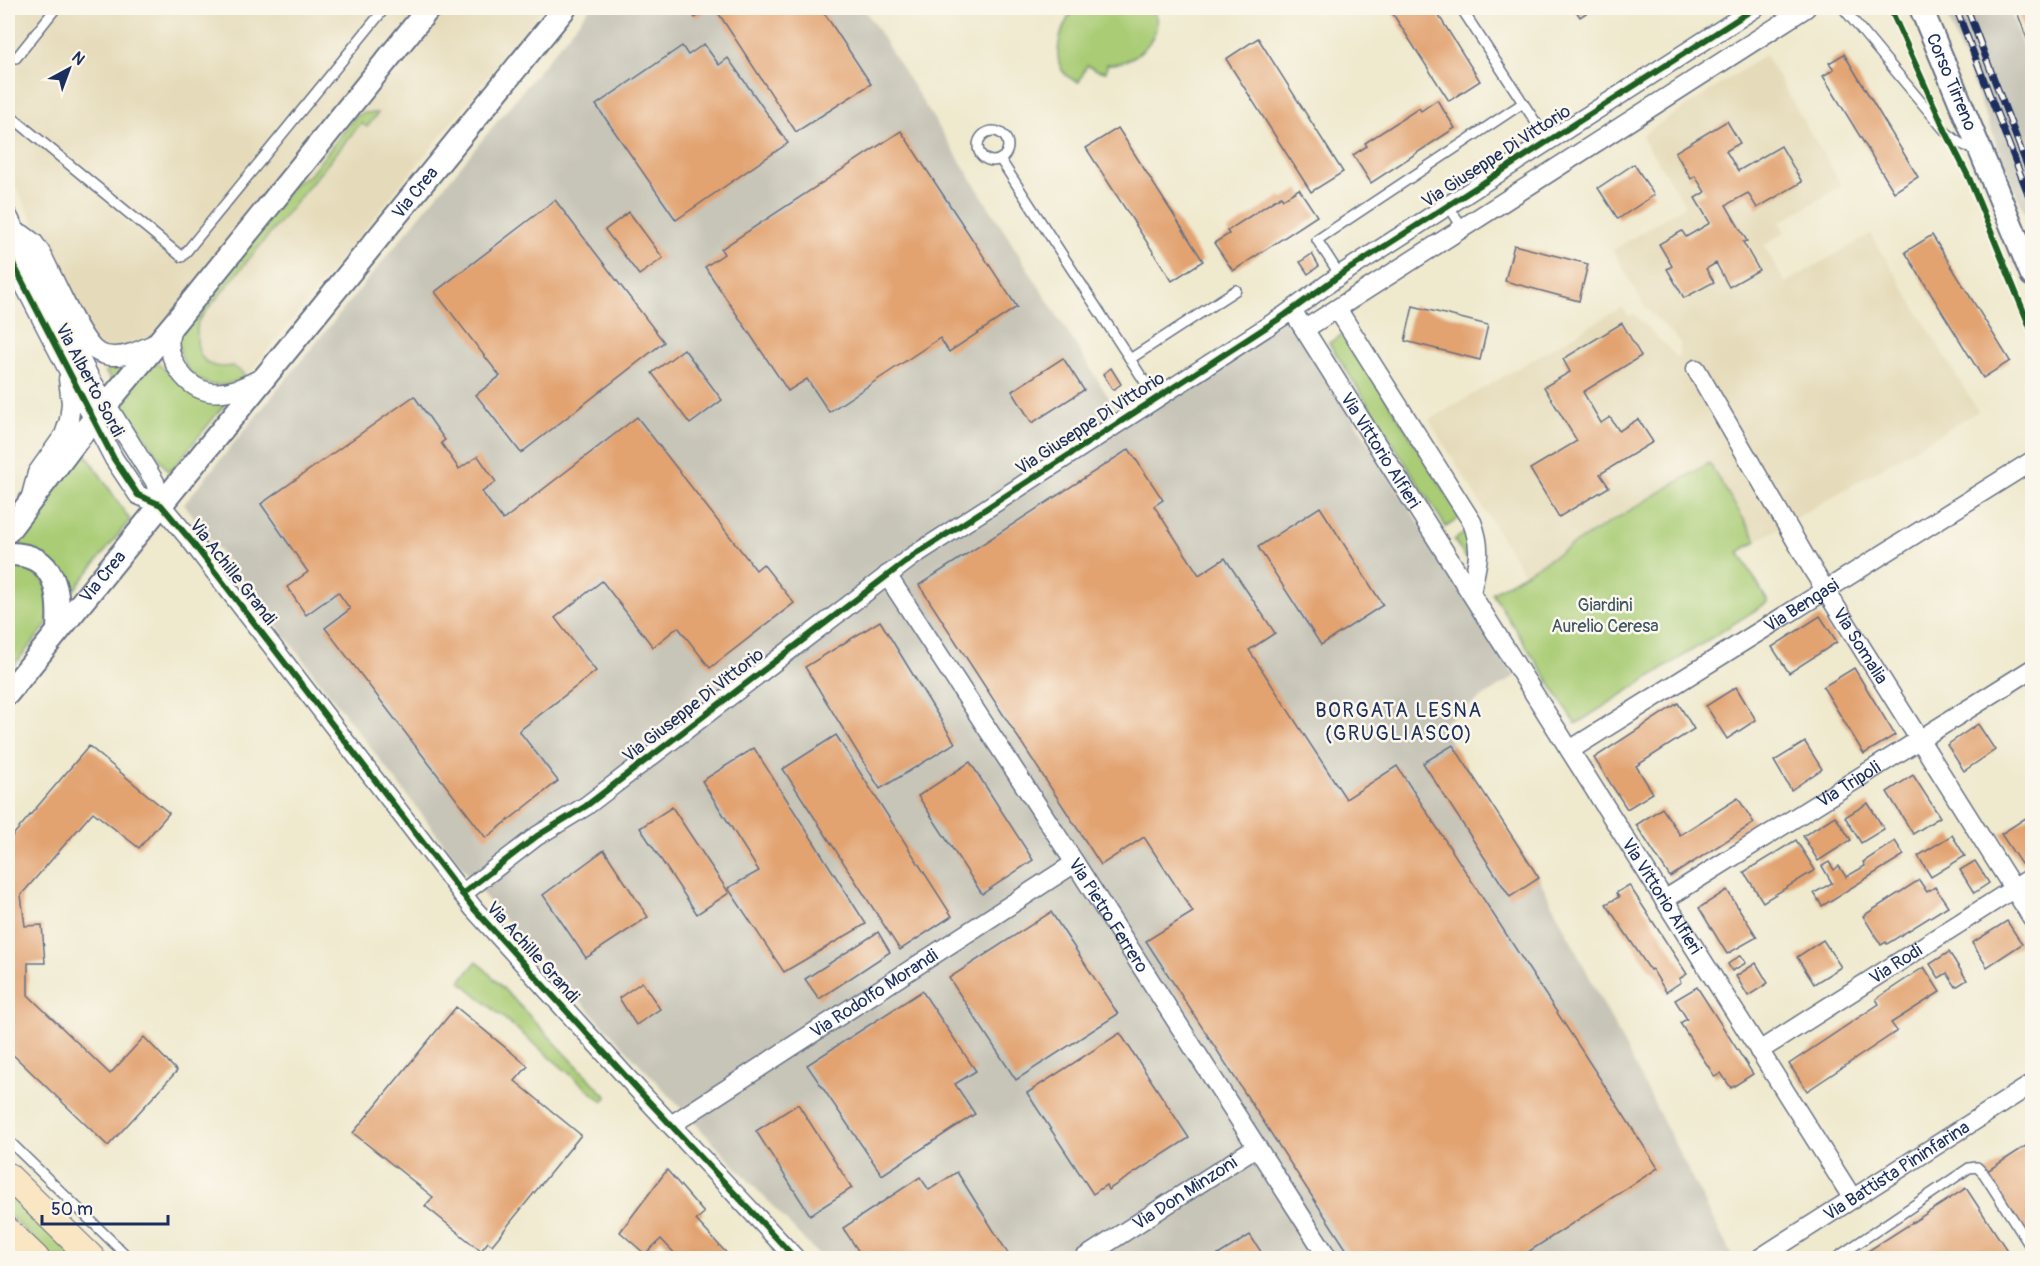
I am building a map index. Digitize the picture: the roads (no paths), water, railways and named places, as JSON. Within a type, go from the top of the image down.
[{"type":"main road","points":[[10,1177],[92,1258]]},
{"type":"main road","points":[[8,1231],[36,1258]]},
{"type":"street","name":"Via Crea","points":[[8,531],[100,412],[429,8]]},
{"type":"street","name":"Via Crea","points":[[8,693],[565,8]]},
{"type":"street","name":"Via Giuseppe Di Vittorio","points":[[462,894],[537,836],[586,806],[887,575],[1292,310],[1340,275],[1755,8]]},
{"type":"street","points":[[1305,329],[1338,310],[1462,227],[1806,8]]},
{"type":"street","name":"Corso Tirreno","points":[[1921,8],[2032,275]]},
{"type":"street","name":"Via Alberto Sordi","points":[[10,221],[41,252],[81,333],[94,350],[115,357],[130,354],[158,342]]},
{"type":"street","name":"Via Alberto Sordi","points":[[10,221],[100,412]]},
{"type":"street","name":"Via Alberto Sordi","points":[[8,254],[66,368],[155,482],[161,505]]},
{"type":"street","name":"Via Vittorio Alfieri","points":[[1292,310],[1853,1199]]},
{"type":"street","name":"Via Vittorio Alfieri","points":[[1338,310],[1472,522],[1480,553],[1471,593]]},
{"type":"street","name":"Via Crea","points":[[176,321],[170,336],[176,366],[184,378],[197,388],[210,392],[227,391],[238,389],[265,376]]},
{"type":"street","name":"Via Crea","points":[[29,502],[37,473],[64,435],[69,420],[71,403],[66,368]]},
{"type":"street","name":"Via Somalia","points":[[1696,369],[1826,590],[2032,918]]},
{"type":"street","name":"Via Bengasi","points":[[1570,750],[2032,461]]},
{"type":"street","name":"Via Achille Grandi","points":[[161,505],[192,542],[462,894],[795,1258]]},
{"type":"street","points":[[8,554],[31,558],[47,570],[54,579],[58,590],[58,630]]},
{"type":"street","name":"Via Pietro Ferrero","points":[[887,575],[1328,1258]]},
{"type":"street","name":"Via Tripoli","points":[[1664,900],[2032,669]]},
{"type":"street","name":"Via Rodolfo Morandi","points":[[671,1125],[1075,863]]},
{"type":"street","name":"Via Rodi","points":[[1758,1051],[2032,877]]},
{"type":"street","name":"Via Battista Pininfarina","points":[[1760,1258],[2032,1084]]},
{"type":"street","name":"Via Don Minzoni","points":[[1084,1258],[1256,1147]]},
{"type":"lane","points":[[16,57],[56,8]]},
{"type":"lane","points":[[8,114],[182,257],[385,8]]},
{"type":"lane","points":[[1461,8],[1548,141]]},
{"type":"lane","name":"Corso Tirreno","points":[[1843,8],[1946,132],[1958,142],[1982,155]]},
{"type":"lane","points":[[1340,275],[1317,240],[1523,103]]},
{"type":"lane","points":[[1000,159],[1156,399]]},
{"type":"lane","points":[[1448,205],[1462,227]]},
{"type":"lane","points":[[1130,359],[1236,290]]},
{"type":"lane","points":[[8,1140],[129,1258]]},
{"type":"lane","points":[[1836,1258],[1969,1168],[1977,1167],[1984,1174],[2032,1248]]},
{"type":"railway","points":[[1956,8],[2032,204]]},
{"type":"railway","points":[[1967,8],[2032,179]]},
{"type":"district","name":"BORGATA LESNA (GRUGLIASCO)","points":[[1399,722]]},
{"type":"park label","name":"Giardini Aurelio Ceresa","points":[[1605,615]]}]
